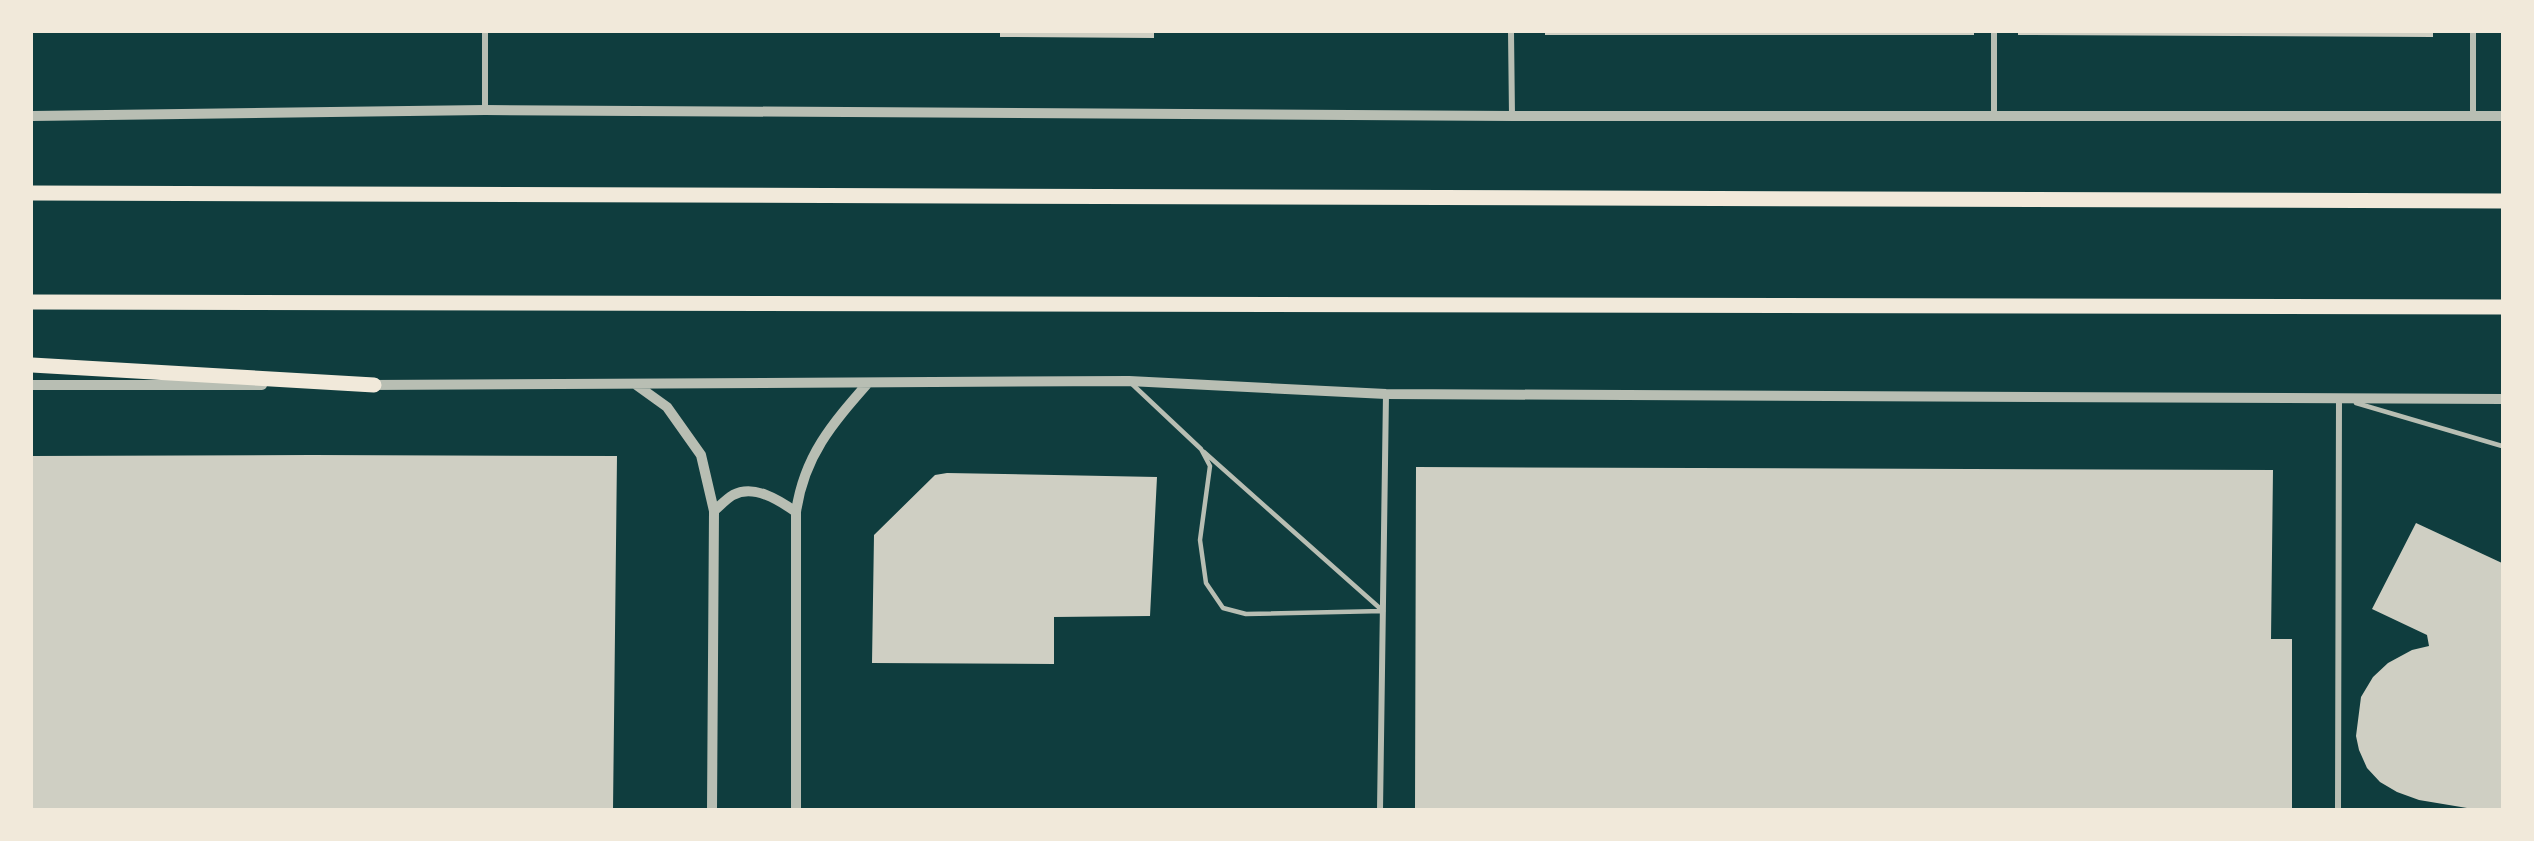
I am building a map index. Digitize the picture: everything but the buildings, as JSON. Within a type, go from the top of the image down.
[{"type":"main road","points":[[32,193],[2502,201]]},
{"type":"main road","points":[[32,302],[2502,307]]},
{"type":"main road","points":[[32,366],[374,385]]},
{"type":"street","points":[[485,32],[485,110]]},
{"type":"street","points":[[1511,32],[1512,116]]},
{"type":"street","points":[[1994,32],[1994,115]]},
{"type":"street","points":[[2473,116],[2474,32]]},
{"type":"street","points":[[32,116],[485,110],[1512,116],[2502,116]]},
{"type":"street","points":[[32,385],[1129,381],[1386,394],[2502,399]]},
{"type":"street","points":[[796,810],[796,512],[800,484],[814,451],[868,383]]},
{"type":"street","points":[[635,384],[667,407],[701,455],[714,511],[712,810]]},
{"type":"street","points":[[1380,810],[1386,394]]},
{"type":"street","points":[[2338,810],[2339,398]]},
{"type":"street","points":[[714,511],[734,494],[757,492],[777,498],[796,512]]},
{"type":"lane","points":[[1129,381],[1201,449],[1383,611]]},
{"type":"lane","points":[[2339,398],[2502,446]]},
{"type":"lane","points":[[1201,449],[1210,466],[1200,540],[1206,583],[1223,608],[1257,614],[1383,611]]}]
